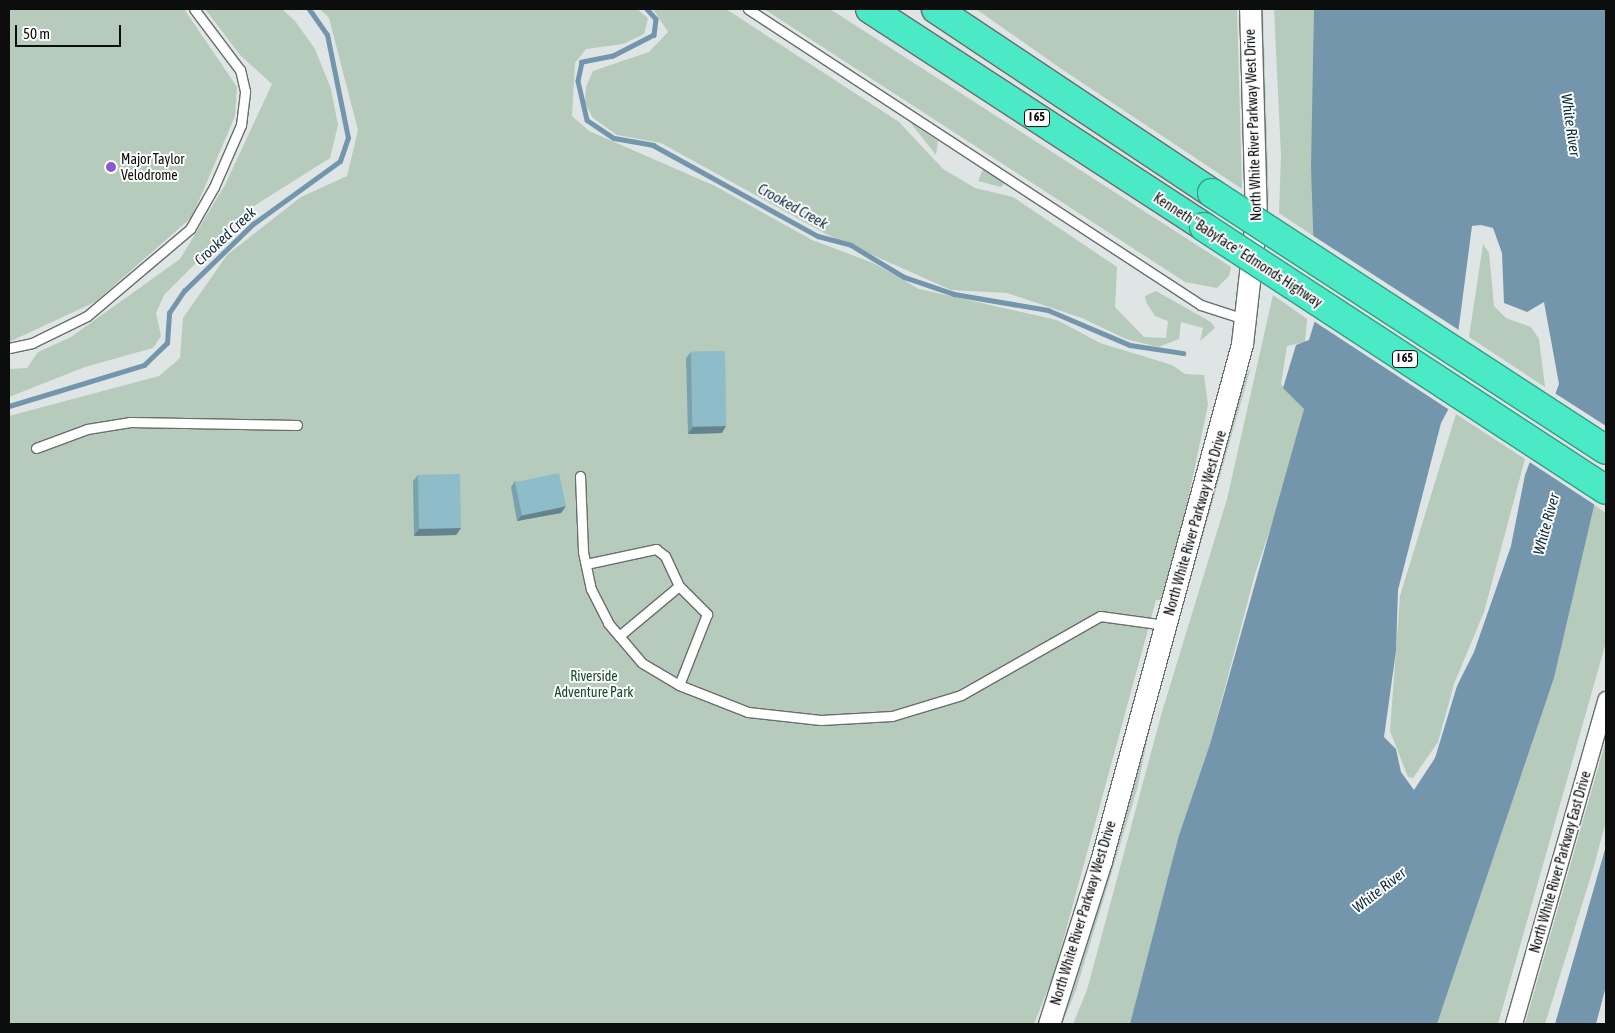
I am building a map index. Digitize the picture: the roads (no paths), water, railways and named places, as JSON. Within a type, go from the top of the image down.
[{"type":"highway","name":"Kenneth \"Babyface\" Edmonds Highway","points":[[870,9],[1606,490]]},
{"type":"highway","name":"I 65","points":[[936,9],[1212,193],[1606,450]]},
{"type":"street","name":"North White River Parkway West Drive","points":[[1049,1024],[1095,878],[1225,417],[1247,320],[1256,219],[1250,9]]},
{"type":"street","name":"North White River Parkway East Drive","points":[[1514,1024],[1606,700]]},
{"type":"lane","points":[[9,348],[32,343],[87,316],[190,229],[214,188],[241,125],[245,91],[240,70],[194,9]]},
{"type":"lane","points":[[748,9],[1200,305],[1247,320]]},
{"type":"lane","points":[[36,448],[87,429],[130,422],[297,425]]},
{"type":"lane","points":[[580,476],[586,564],[591,589],[618,636],[642,663],[679,685],[748,712],[820,720],[892,716],[961,695],[1100,616],[1165,625]]},
{"type":"lane","points":[[586,564],[656,549],[665,556],[679,586],[707,614],[679,685]]},
{"type":"lane","points":[[618,636],[679,586]]},
{"type":"water","name":"White River","points":[[1314,9],[1606,9],[1606,454],[1554,678],[1437,1024],[1130,1024],[1179,835],[1210,744],[1304,409],[1283,388],[1296,345],[1309,340],[1316,317],[1311,167]],"holes":[[[1481,225],[1493,228],[1502,253],[1504,303],[1527,312],[1544,302],[1559,384],[1525,475],[1511,546],[1474,652],[1457,686],[1435,758],[1414,790],[1401,772],[1396,749],[1384,737],[1396,651],[1398,590],[1441,423],[1448,410],[1472,226]]]},
{"type":"water","points":[[1606,846],[1606,986],[1596,1024],[1555,1024]]},
{"type":"waterway","name":"Crooked Creek","points":[[9,406],[144,365],[167,343],[169,313],[184,291],[253,224],[340,161],[348,138],[327,35],[309,9]]},
{"type":"waterway","name":"Crooked Creek","points":[[647,9],[656,19],[654,35],[613,56],[582,62],[578,81],[587,120],[614,138],[653,145],[818,236],[851,245],[904,277],[954,294],[1048,310],[1130,345],[1183,353]]},
{"type":"place","name":"Major Taylor Velodrome","points":[[111,167]]},
{"type":"park label","name":"Riverside Adventure Park","points":[[594,684]]}]
